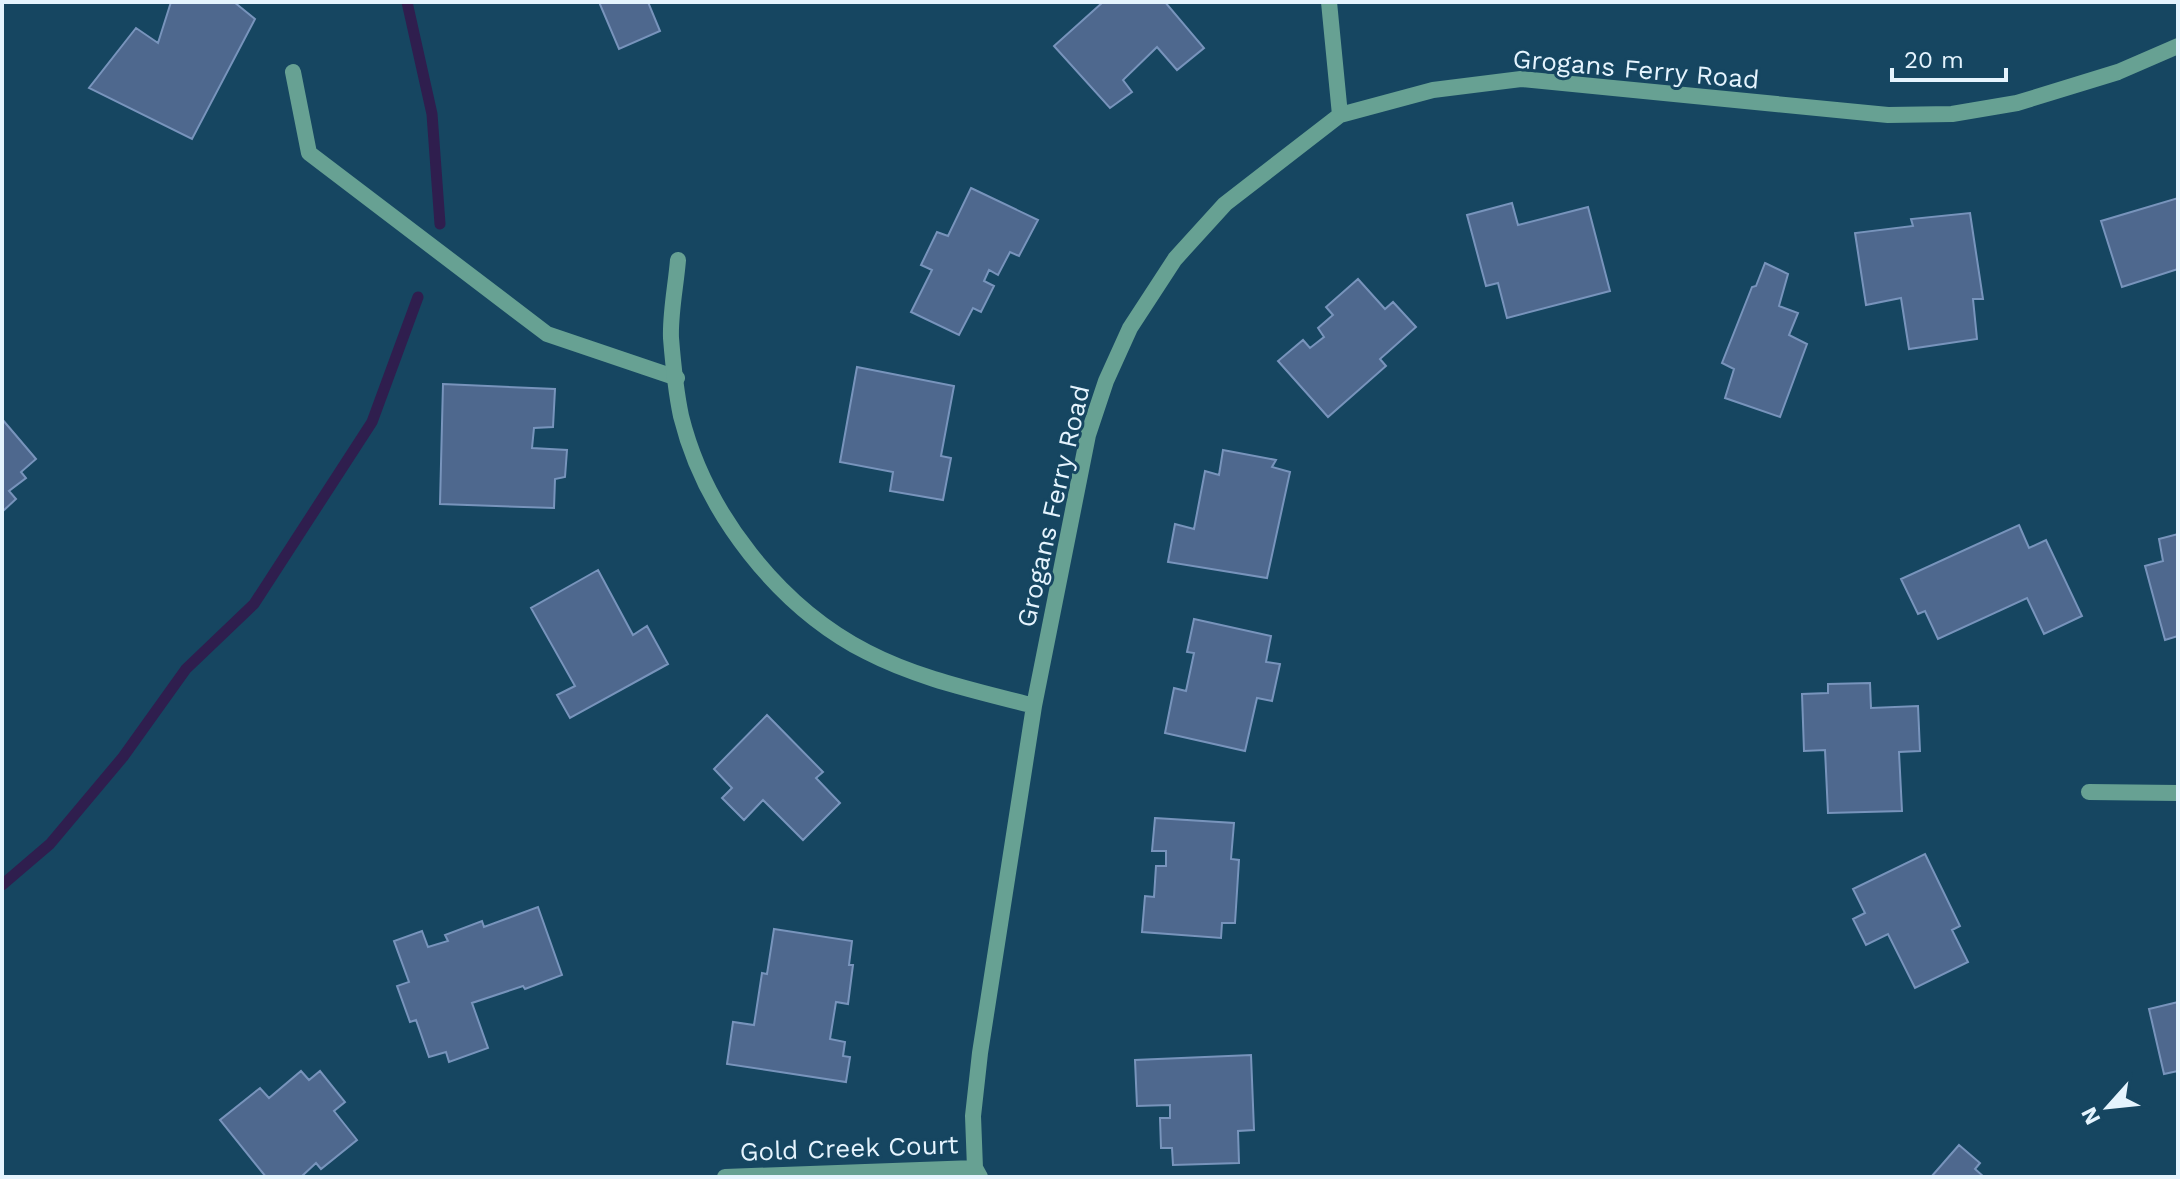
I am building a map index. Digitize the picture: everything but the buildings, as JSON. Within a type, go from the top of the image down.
[{"type":"street","points":[[1329,2],[1340,115]]},
{"type":"street","name":"Grogans Ferry Road","points":[[978,1172],[973,1116],[980,1053],[1034,706],[1088,435],[1106,381],[1130,328],[1175,259],[1225,204],[1340,115],[1433,90],[1521,79],[1888,115],[1952,114],[2031,99],[2118,72],[2178,46]]},
{"type":"street","points":[[293,72],[309,153],[547,334],[677,378]]},
{"type":"street","points":[[678,260],[671,335],[681,416],[707,487],[751,557],[804,611],[866,652],[924,676],[1034,706]]},
{"type":"street","points":[[2089,792],[2178,793]]},
{"type":"street","name":"Gold Creek Court","points":[[725,1177],[978,1172]]},
{"type":"waterway","points":[[407,2],[432,114],[440,224]]},
{"type":"waterway","points":[[2,885],[50,844],[123,757],[186,669],[254,604],[372,422],[418,297]]}]
